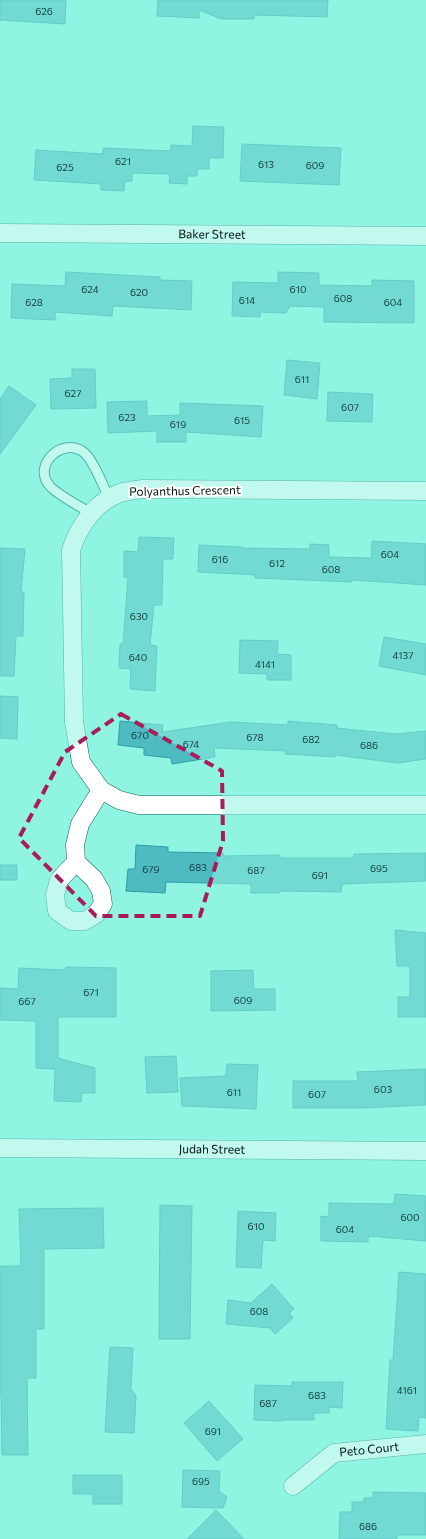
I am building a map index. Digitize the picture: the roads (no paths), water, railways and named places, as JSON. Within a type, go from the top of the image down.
[{"type":"street","name":"Baker Street","points":[[0,233],[426,236]]},
{"type":"street","name":"Polyanthus Crescent","points":[[426,490],[143,489],[121,493],[102,503],[91,513],[76,534],[71,550],[74,722],[81,762],[101,790],[119,800],[139,805],[426,805]]},
{"type":"street","points":[[76,862],[75,845],[80,824],[101,790]]},
{"type":"street","name":"Judah Street","points":[[0,1148],[426,1151]]},
{"type":"street","name":"Peto Court","points":[[293,1486],[334,1453],[426,1444]]},
{"type":"lane","points":[[91,513],[49,486],[45,478],[44,468],[54,452],[63,448],[81,451],[88,457],[109,498]]}]
